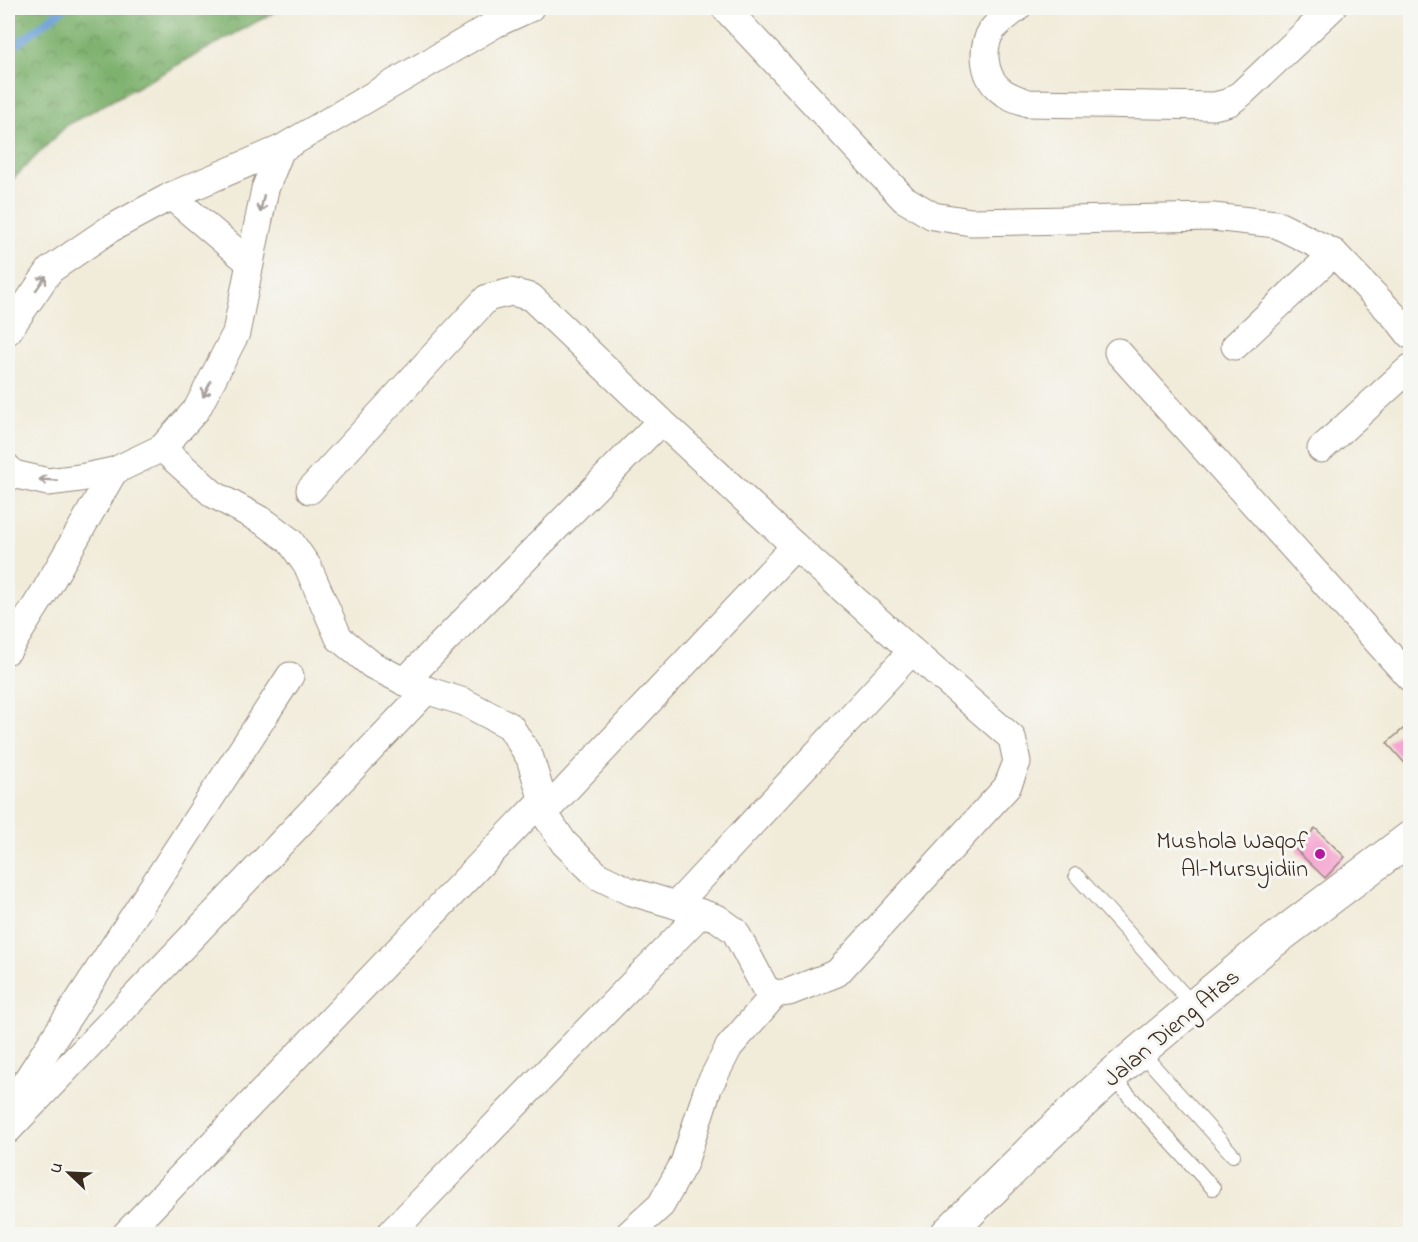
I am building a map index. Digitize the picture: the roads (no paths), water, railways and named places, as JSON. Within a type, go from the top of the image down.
[{"type":"street","points":[[8,331],[50,270],[110,229],[171,196],[280,149],[495,24],[530,8]]},
{"type":"street","points":[[725,8],[904,198],[933,216],[971,222],[1213,217],[1276,224],[1334,254],[1400,321],[1410,335]]},
{"type":"street","points":[[1017,8],[993,29],[987,41],[984,59],[989,75],[997,88],[1010,97],[1028,103],[1214,106],[1230,102],[1242,93],[1332,8]]},
{"type":"street","points":[[8,468],[13,474],[48,482],[114,471],[162,448],[197,410],[236,333],[265,189],[280,149]]},
{"type":"street","points":[[171,196],[250,263]]},
{"type":"street","points":[[1235,346],[1334,254]]},
{"type":"street","points":[[162,448],[213,494],[266,523],[290,541],[308,567],[339,638],[372,665],[415,686],[464,702],[510,726],[530,758],[543,806],[564,843],[598,876],[629,891],[717,918],[735,931],[765,988],[775,994],[789,992],[837,974],[1007,787],[1017,762],[1012,738],[795,546],[531,297],[511,292],[487,298],[309,490]]},
{"type":"street","points":[[1118,352],[1410,678]]},
{"type":"street","points":[[1321,449],[1410,368]]},
{"type":"street","points":[[8,1130],[661,421]]},
{"type":"street","points":[[8,650],[47,588],[114,471]]},
{"type":"street","points":[[126,1234],[795,546]]},
{"type":"street","points":[[390,1234],[688,909],[912,651]]},
{"type":"street","points":[[8,1109],[290,676]]},
{"type":"street","name":"Jalan Dieng Atas","points":[[948,1234],[1039,1143],[1140,1051],[1264,948],[1410,838]]},
{"type":"street","points":[[629,1234],[661,1204],[684,1163],[708,1088],[729,1047],[775,994]]},
{"type":"lane","points":[[1076,875],[1194,1006]]},
{"type":"lane","points":[[1140,1051],[1233,1155]]},
{"type":"lane","points":[[1111,1076],[1213,1188]]},
{"type":"waterway","points":[[8,51],[64,8]]},
{"type":"place","name":"Mushola Waqof Al-Mursyidiin","points":[[1320,854]]}]
